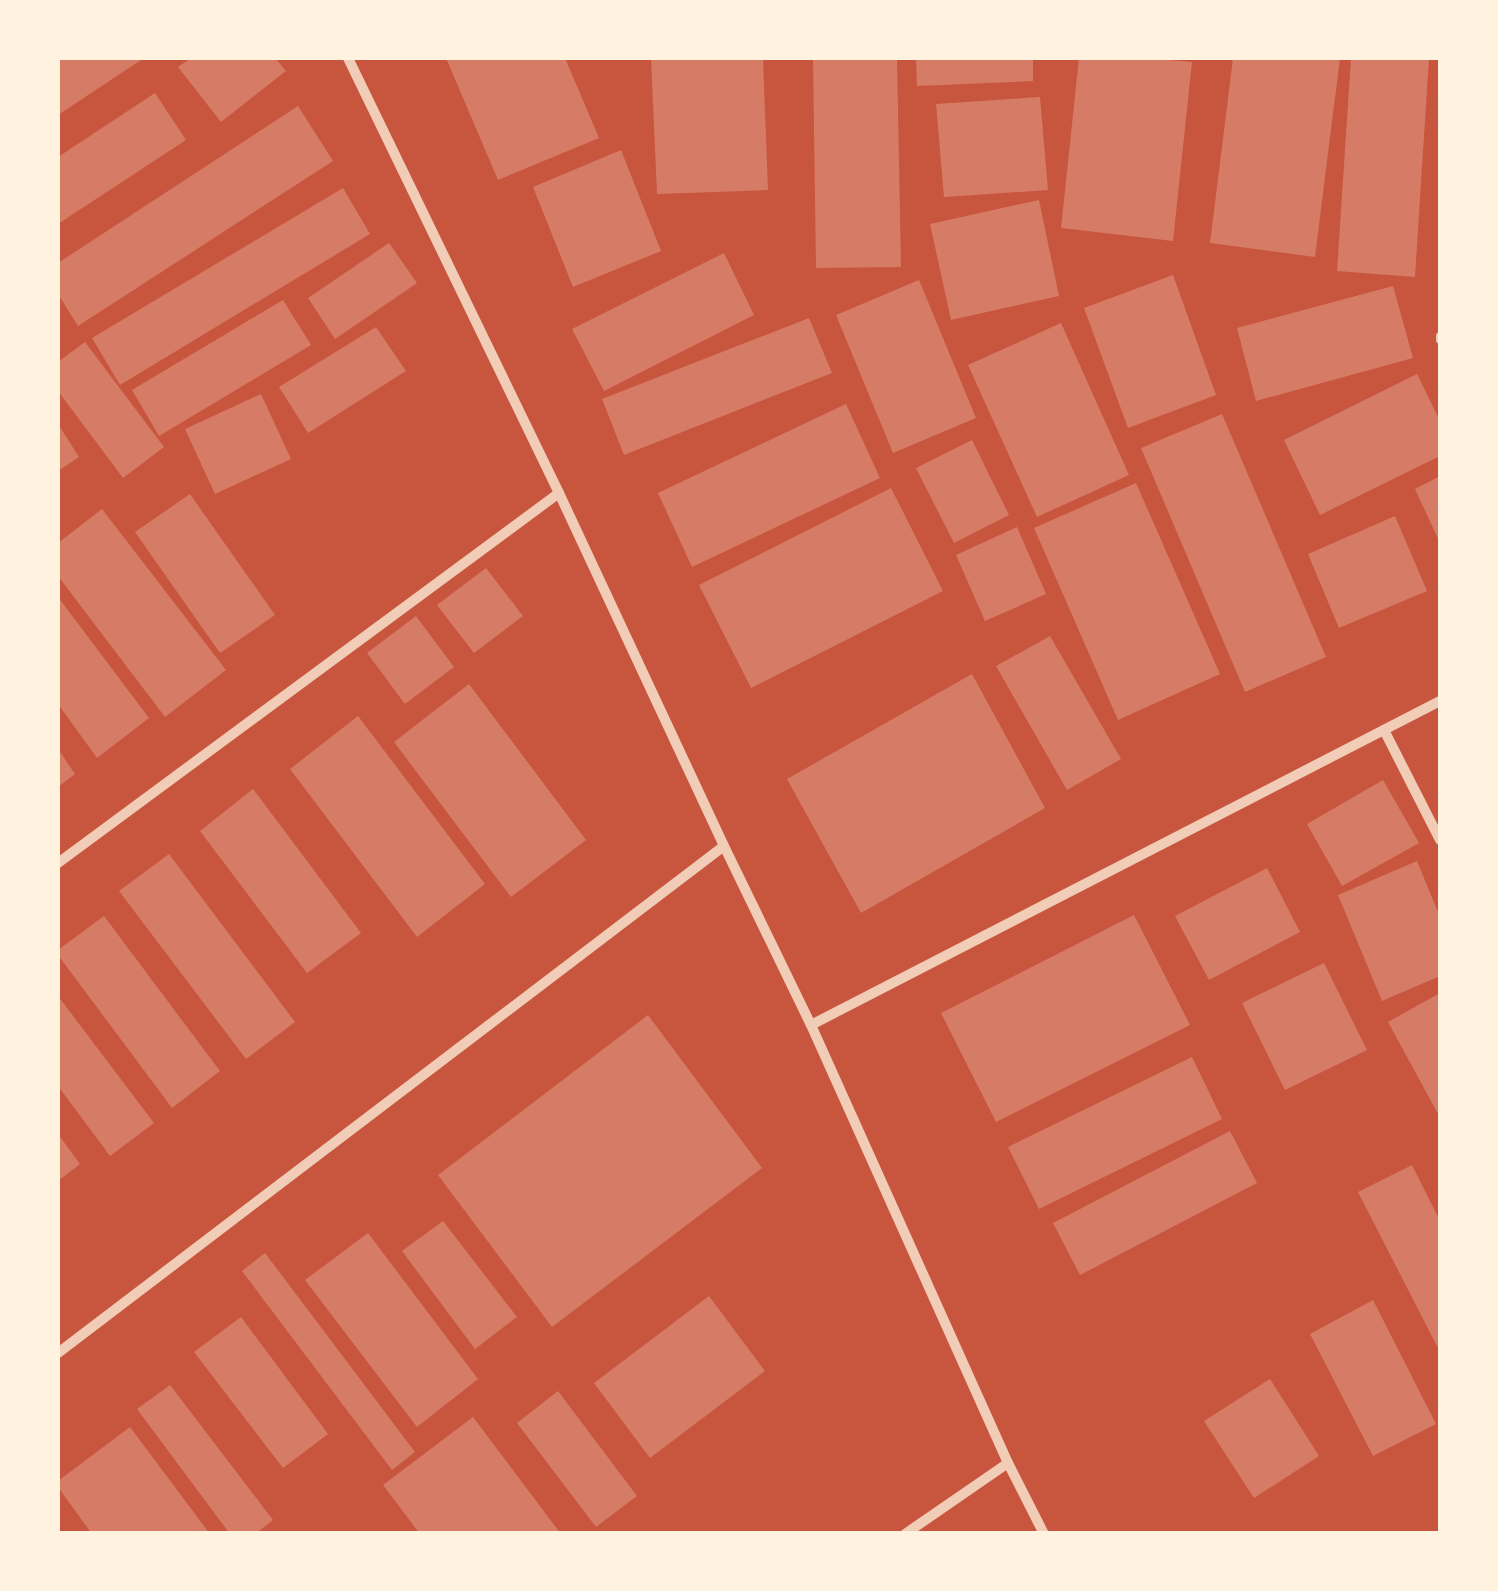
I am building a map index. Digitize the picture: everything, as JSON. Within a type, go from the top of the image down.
[{"type":"street","points":[[348,58],[811,1025],[1008,1463],[1044,1534]]},
{"type":"street","points":[[58,863],[559,493]]},
{"type":"street","points":[[811,1025],[1440,702]]},
{"type":"street","points":[[1384,730],[1440,840]]},
{"type":"street","points":[[58,1353],[724,846]]},
{"type":"street","points":[[905,1534],[1008,1463]]},
{"type":"building","points":[[58,58],[144,58],[58,115]]},
{"type":"building","points":[[191,58],[275,58],[286,71],[221,122],[178,67]]},
{"type":"building","points":[[446,58],[565,58],[599,138],[498,180]]},
{"type":"building","points":[[651,58],[763,58],[768,190],[657,194]]},
{"type":"building","points":[[813,58],[897,58],[901,267],[816,268]]},
{"type":"building","points":[[916,58],[1033,58],[1033,81],[917,86]]},
{"type":"building","points":[[1079,58],[1192,62],[1173,241],[1061,228]]},
{"type":"building","points":[[1233,58],[1340,58],[1315,257],[1210,243]]},
{"type":"building","points":[[1351,58],[1429,58],[1415,277],[1337,271]]},
{"type":"building","points":[[155,93],[186,140],[58,224],[58,157]]},
{"type":"building","points":[[1040,97],[1048,190],[944,197],[936,104]]},
{"type":"building","points":[[298,106],[333,161],[78,326],[58,294],[58,263]]},
{"type":"building","points":[[621,150],[661,251],[573,287],[533,187]]},
{"type":"building","points":[[343,188],[370,234],[120,385],[92,338]]},
{"type":"building","points":[[1039,200],[1059,296],[951,320],[930,224]]},
{"type":"building","points":[[389,243],[417,283],[335,339],[308,298]]},
{"type":"building","points":[[724,253],[754,315],[604,391],[572,329]]},
{"type":"building","points":[[1173,275],[1216,395],[1128,428],[1084,308]]},
{"type":"building","points":[[919,280],[976,418],[893,453],[836,315]]},
{"type":"building","points":[[1393,286],[1413,358],[1256,401],[1237,328]]},
{"type":"building","points":[[283,300],[311,345],[159,436],[132,390]]},
{"type":"building","points":[[809,318],[832,373],[624,455],[602,399]]},
{"type":"building","points":[[1061,323],[1129,475],[1037,517],[968,365]]},
{"type":"building","points":[[376,327],[406,371],[308,433],[279,387]]},
{"type":"building","points":[[85,342],[164,447],[123,478],[58,391],[58,362]]},
{"type":"building","points":[[1417,374],[1440,421],[1440,456],[1320,515],[1284,440]]},
{"type":"building","points":[[261,394],[291,459],[215,494],[185,429]]},
{"type":"building","points":[[846,404],[880,478],[692,567],[658,493]]},
{"type":"building","points":[[1222,414],[1326,657],[1245,692],[1141,448]]},
{"type":"building","points":[[58,424],[79,457],[58,471]]},
{"type":"building","points":[[972,440],[1009,515],[954,543],[916,468]]},
{"type":"building","points":[[1440,476],[1440,543],[1415,489]]},
{"type":"building","points":[[1136,483],[1220,674],[1118,720],[1034,528]]},
{"type":"building","points":[[891,488],[943,591],[751,688],[699,585]]},
{"type":"building","points":[[190,494],[275,615],[220,653],[135,532]]},
{"type":"building","points":[[102,509],[226,670],[165,717],[58,576],[58,543]]},
{"type":"building","points":[[1395,516],[1427,591],[1339,628],[1308,554]]},
{"type":"building","points":[[1017,527],[1046,594],[985,621],[956,555]]},
{"type":"building","points":[[486,568],[523,616],[474,653],[437,605]]},
{"type":"building","points":[[58,597],[149,718],[97,758],[58,704]]},
{"type":"building","points":[[416,616],[454,667],[405,704],[367,653]]},
{"type":"building","points":[[1050,636],[1121,759],[1067,790],[996,666]]},
{"type":"building","points":[[972,674],[1045,808],[861,913],[787,779]]},
{"type":"building","points":[[469,684],[586,840],[511,897],[394,742]]},
{"type":"building","points":[[358,716],[485,884],[417,937],[290,769]]},
{"type":"building","points":[[58,749],[75,774],[58,787]]},
{"type":"building","points":[[1383,780],[1419,843],[1342,886],[1307,824]]},
{"type":"building","points":[[253,789],[361,933],[307,973],[200,831]]},
{"type":"building","points":[[169,854],[295,1022],[246,1059],[119,891]]},
{"type":"building","points":[[1417,861],[1440,917],[1440,976],[1382,1001],[1338,895]]},
{"type":"building","points":[[1267,868],[1300,932],[1209,980],[1175,916]]},
{"type":"building","points":[[1134,915],[1190,1025],[996,1122],[941,1013]]},
{"type":"building","points":[[104,916],[220,1071],[172,1108],[58,955],[58,950]]},
{"type":"building","points":[[1324,963],[1367,1050],[1285,1090],[1242,1003]]},
{"type":"building","points":[[1440,993],[1440,1110],[1437,1112],[1388,1022]]},
{"type":"building","points":[[58,996],[154,1123],[110,1156],[58,1086]]},
{"type":"building","points":[[648,1015],[762,1168],[552,1327],[438,1175]]},
{"type":"building","points":[[1192,1057],[1222,1119],[1039,1209],[1008,1147]]},
{"type":"building","points":[[1230,1131],[1257,1183],[1080,1275],[1053,1223]]},
{"type":"building","points":[[58,1134],[80,1164],[58,1181]]},
{"type":"building","points":[[1412,1165],[1440,1221],[1440,1352],[1358,1192]]},
{"type":"building","points":[[443,1221],[517,1317],[475,1349],[402,1251]]},
{"type":"building","points":[[368,1233],[478,1379],[417,1427],[305,1280]]},
{"type":"building","points":[[265,1253],[415,1452],[392,1470],[242,1271]]},
{"type":"building","points":[[709,1296],[765,1371],[650,1458],[594,1383]]},
{"type":"building","points":[[1373,1300],[1436,1424],[1373,1456],[1310,1334]]},
{"type":"building","points":[[241,1317],[328,1434],[283,1468],[194,1352]]},
{"type":"building","points":[[1270,1379],[1319,1456],[1254,1498],[1204,1421]]},
{"type":"building","points":[[170,1385],[273,1520],[255,1534],[230,1534],[137,1409]]},
{"type":"building","points":[[558,1391],[637,1496],[596,1527],[517,1423]]},
{"type":"building","points":[[473,1417],[561,1534],[420,1534],[383,1485]]},
{"type":"building","points":[[130,1427],[210,1534],[92,1534],[58,1487],[58,1481]]}]
